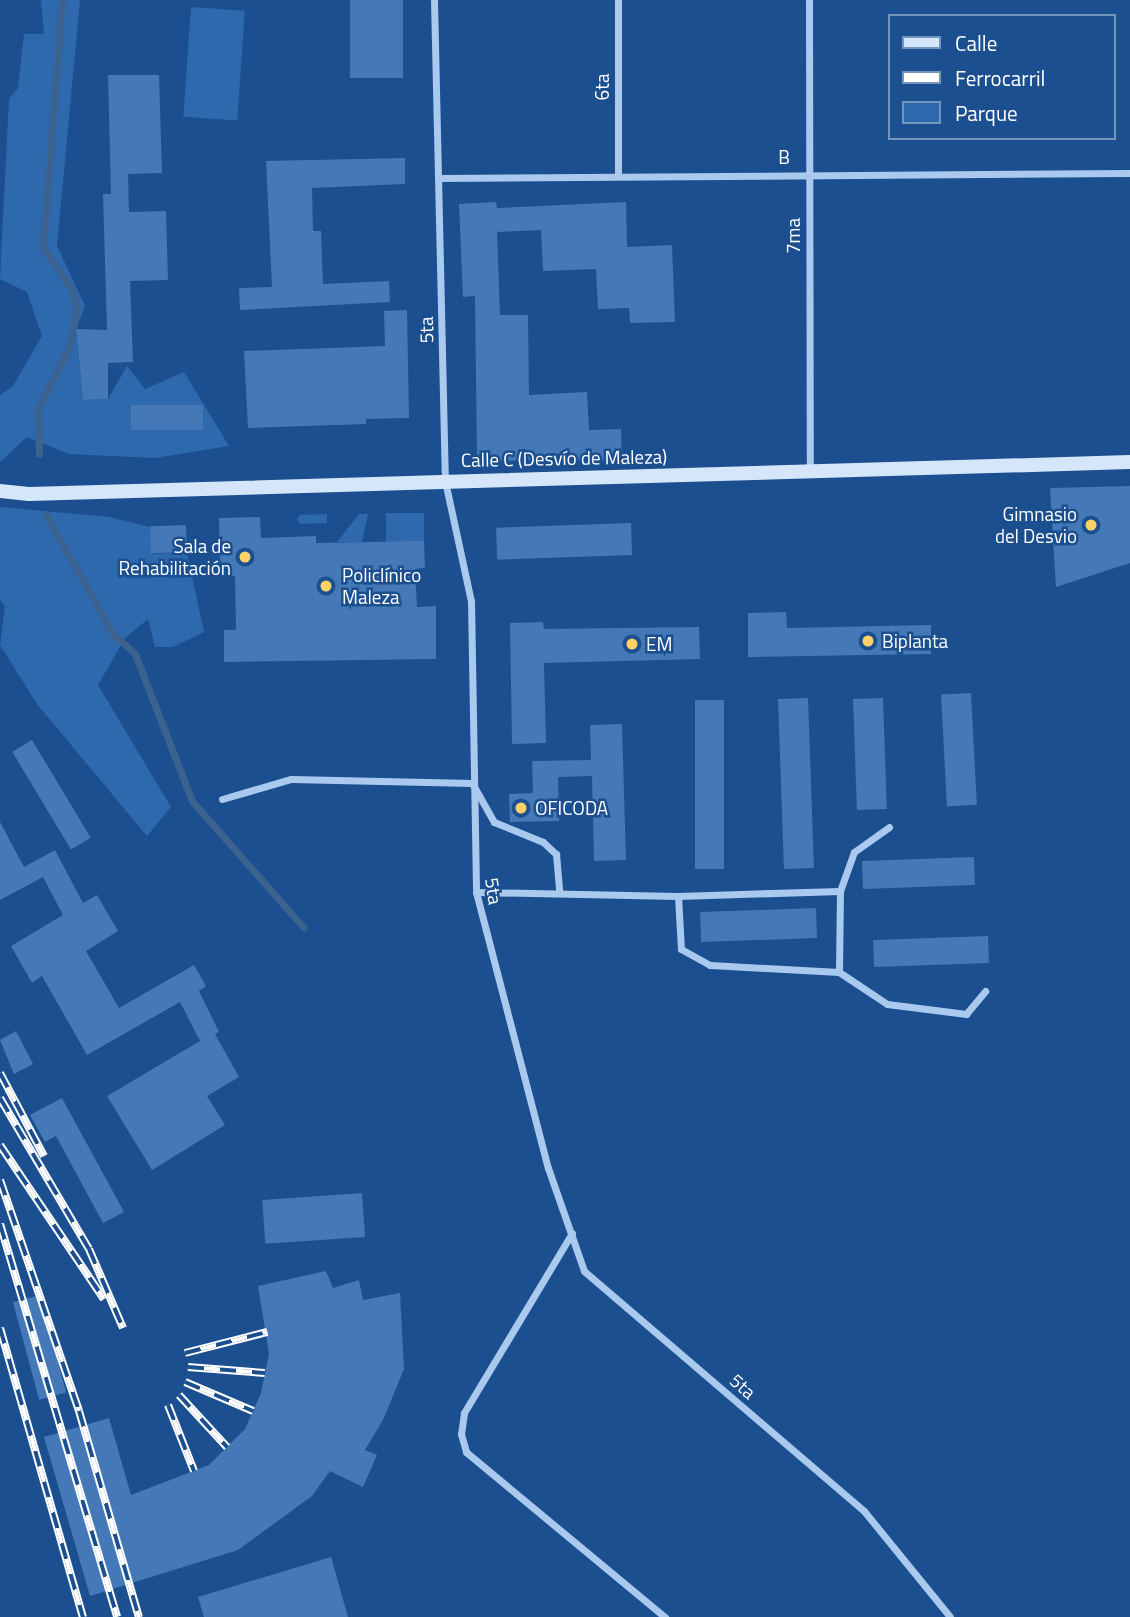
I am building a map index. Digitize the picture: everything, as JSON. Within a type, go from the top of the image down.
[{"type":"street","name":"5ta","points":[[434,0],[445,481],[471,601],[472,783],[476,892],[548,1167],[584,1270],[864,1511],[950,1617]]},
{"type":"street","name":"6ta","points":[[618,0],[618,173]]},
{"type":"street","name":"7ma","points":[[809,0],[810,472]]},
{"type":"street","name":"B","points":[[438,177],[618,173],[1130,173]]},
{"type":"street","name":"Calle C (Desvío de Maleza)","points":[[0,491],[29,494],[1130,462]]},
{"type":"street","points":[[222,799],[291,779],[472,783],[494,822],[543,842],[556,854],[559,890]]},
{"type":"street","points":[[839,972],[840,891],[854,852],[889,827]]},
{"type":"street","points":[[476,892],[559,890],[678,896],[840,891]]},
{"type":"street","points":[[678,896],[681,949],[710,965],[839,972],[887,1004],[966,1014],[985,991]]},
{"type":"street","points":[[572,1233],[464,1413],[461,1434],[466,1452],[665,1617]]},
{"type":"green space","points":[[41,0],[80,0],[57,246],[85,306],[76,329],[83,400],[108,399],[127,366],[145,389],[184,372],[229,446],[155,458],[69,454],[27,437],[0,462],[0,395],[13,386],[42,336],[27,292],[0,279],[9,99],[18,88],[24,34],[44,34]]},
{"type":"green space","points":[[191,7],[245,11],[237,120],[183,117]]},
{"type":"green space","points":[[0,507],[109,517],[150,527],[152,554],[187,552],[204,632],[173,647],[155,647],[148,619],[125,638],[98,685],[171,807],[147,836],[37,704],[0,645],[5,606],[0,600]]},
{"type":"green space","points":[[386,513],[424,513],[424,542],[386,542]]},
{"type":"green space","points":[[327,514],[327,523],[300,524],[297,519],[300,515]]},
{"type":"green space","points":[[359,514],[368,514],[362,542],[337,542]]},
{"type":"building","points":[[350,0],[403,0],[403,78],[350,78]]},
{"type":"building","points":[[108,75],[159,75],[162,173],[128,174],[129,212],[166,211],[168,280],[130,281],[133,362],[108,363],[108,399],[83,400],[76,329],[107,330],[103,194],[111,194]]},
{"type":"building","points":[[405,158],[405,184],[312,188],[313,231],[321,231],[323,284],[389,281],[390,302],[240,310],[239,288],[272,287],[266,161]]},
{"type":"building","points":[[496,202],[497,208],[626,202],[627,247],[672,245],[675,322],[630,323],[629,308],[598,309],[596,269],[543,271],[541,230],[497,232],[500,315],[528,315],[529,395],[587,392],[589,430],[621,429],[622,460],[477,461],[475,296],[463,297],[459,204]]},
{"type":"building","points":[[407,310],[409,418],[366,419],[366,424],[248,428],[244,351],[385,346],[384,311]]},
{"type":"building","points":[[131,405],[203,405],[203,430],[131,430]]},
{"type":"building","name":"Gimnasio del Desvio","points":[[1130,486],[1130,563],[1056,587],[1050,488]]},
{"type":"building","name":"Policlínico Maleza","points":[[260,517],[261,538],[316,536],[316,543],[424,541],[425,568],[415,569],[417,607],[436,606],[436,659],[224,662],[224,630],[236,630],[235,576],[220,576],[219,518]]},
{"type":"building","points":[[631,523],[632,555],[497,560],[496,528]]},
{"type":"building","points":[[186,525],[187,552],[151,553],[150,526]]},
{"type":"building","name":"Biplanta","points":[[786,612],[787,628],[931,625],[931,654],[748,657],[748,613]]},
{"type":"building","points":[[543,622],[544,629],[699,627],[700,659],[544,663],[546,743],[512,744],[510,623]]},
{"type":"building","points":[[971,693],[977,805],[947,806],[941,695]]},
{"type":"building","points":[[808,698],[814,868],[784,869],[778,699]]},
{"type":"building","points":[[883,698],[887,809],[857,810],[853,699]]},
{"type":"building","points":[[695,700],[724,700],[724,869],[695,869]]},
{"type":"building","points":[[622,724],[626,860],[594,861],[592,776],[558,777],[559,821],[510,822],[509,794],[533,793],[532,761],[591,760],[590,725]]},
{"type":"building","points":[[32,740],[91,838],[71,850],[12,752]]},
{"type":"building","points":[[0,822],[24,867],[55,850],[83,903],[97,895],[118,931],[86,951],[119,1008],[194,965],[206,986],[199,991],[219,1032],[215,1034],[239,1077],[207,1096],[225,1125],[152,1170],[107,1096],[200,1041],[180,1002],[87,1055],[42,976],[32,983],[11,946],[63,915],[43,877],[0,900]]},
{"type":"building","points":[[974,857],[975,885],[863,889],[862,861]]},
{"type":"building","points":[[816,908],[817,938],[701,942],[700,912]]},
{"type":"building","points":[[988,936],[989,963],[874,967],[873,940]]},
{"type":"building","points":[[16,1031],[33,1064],[14,1074],[0,1040]]},
{"type":"building","points":[[62,1098],[124,1212],[103,1223],[56,1136],[45,1142],[30,1115]]},
{"type":"building","points":[[362,1193],[365,1237],[265,1244],[262,1200]]},
{"type":"building","points":[[326,1271],[333,1288],[359,1280],[363,1300],[400,1293],[404,1369],[383,1420],[365,1450],[377,1455],[363,1487],[330,1471],[312,1496],[238,1550],[90,1596],[44,1437],[109,1418],[131,1495],[209,1465],[245,1429],[261,1393],[269,1354],[258,1286]]},
{"type":"building","points":[[40,1295],[66,1393],[39,1400],[13,1302]]},
{"type":"building","points":[[331,1557],[348,1617],[204,1617],[198,1597]]},
{"type":"waterway","points":[[39,454],[38,409],[68,350],[77,309],[72,290],[43,247],[62,0]]},
{"type":"waterway","points":[[46,515],[113,634],[135,654],[192,801],[304,928]]},
{"type":"railway","points":[[0,1073],[44,1156]]},
{"type":"railway","points":[[0,1098],[89,1249],[123,1328]]},
{"type":"railway","points":[[0,1145],[104,1299]]},
{"type":"railway","points":[[0,1180],[79,1411],[139,1617]]},
{"type":"railway","points":[[0,1224],[117,1617]]},
{"type":"railway","points":[[0,1328],[83,1617]]},
{"type":"railway","points":[[185,1353],[267,1332]]},
{"type":"railway","points":[[188,1367],[265,1373]]},
{"type":"railway","points":[[185,1382],[253,1411]]},
{"type":"railway","points":[[179,1395],[227,1447]]},
{"type":"railway","points":[[168,1405],[194,1471]]},
{"type":"place","name":"Gimnasio del Desvio","points":[[1091,525]]},
{"type":"place","name":"Sala de Rehabilitación","points":[[245,557]]},
{"type":"place","name":"Policlínico Maleza","points":[[326,586]]},
{"type":"place","name":"Biplanta","points":[[868,641]]},
{"type":"place","name":"EM","points":[[632,644]]},
{"type":"place","name":"OFICODA","points":[[521,808]]}]
